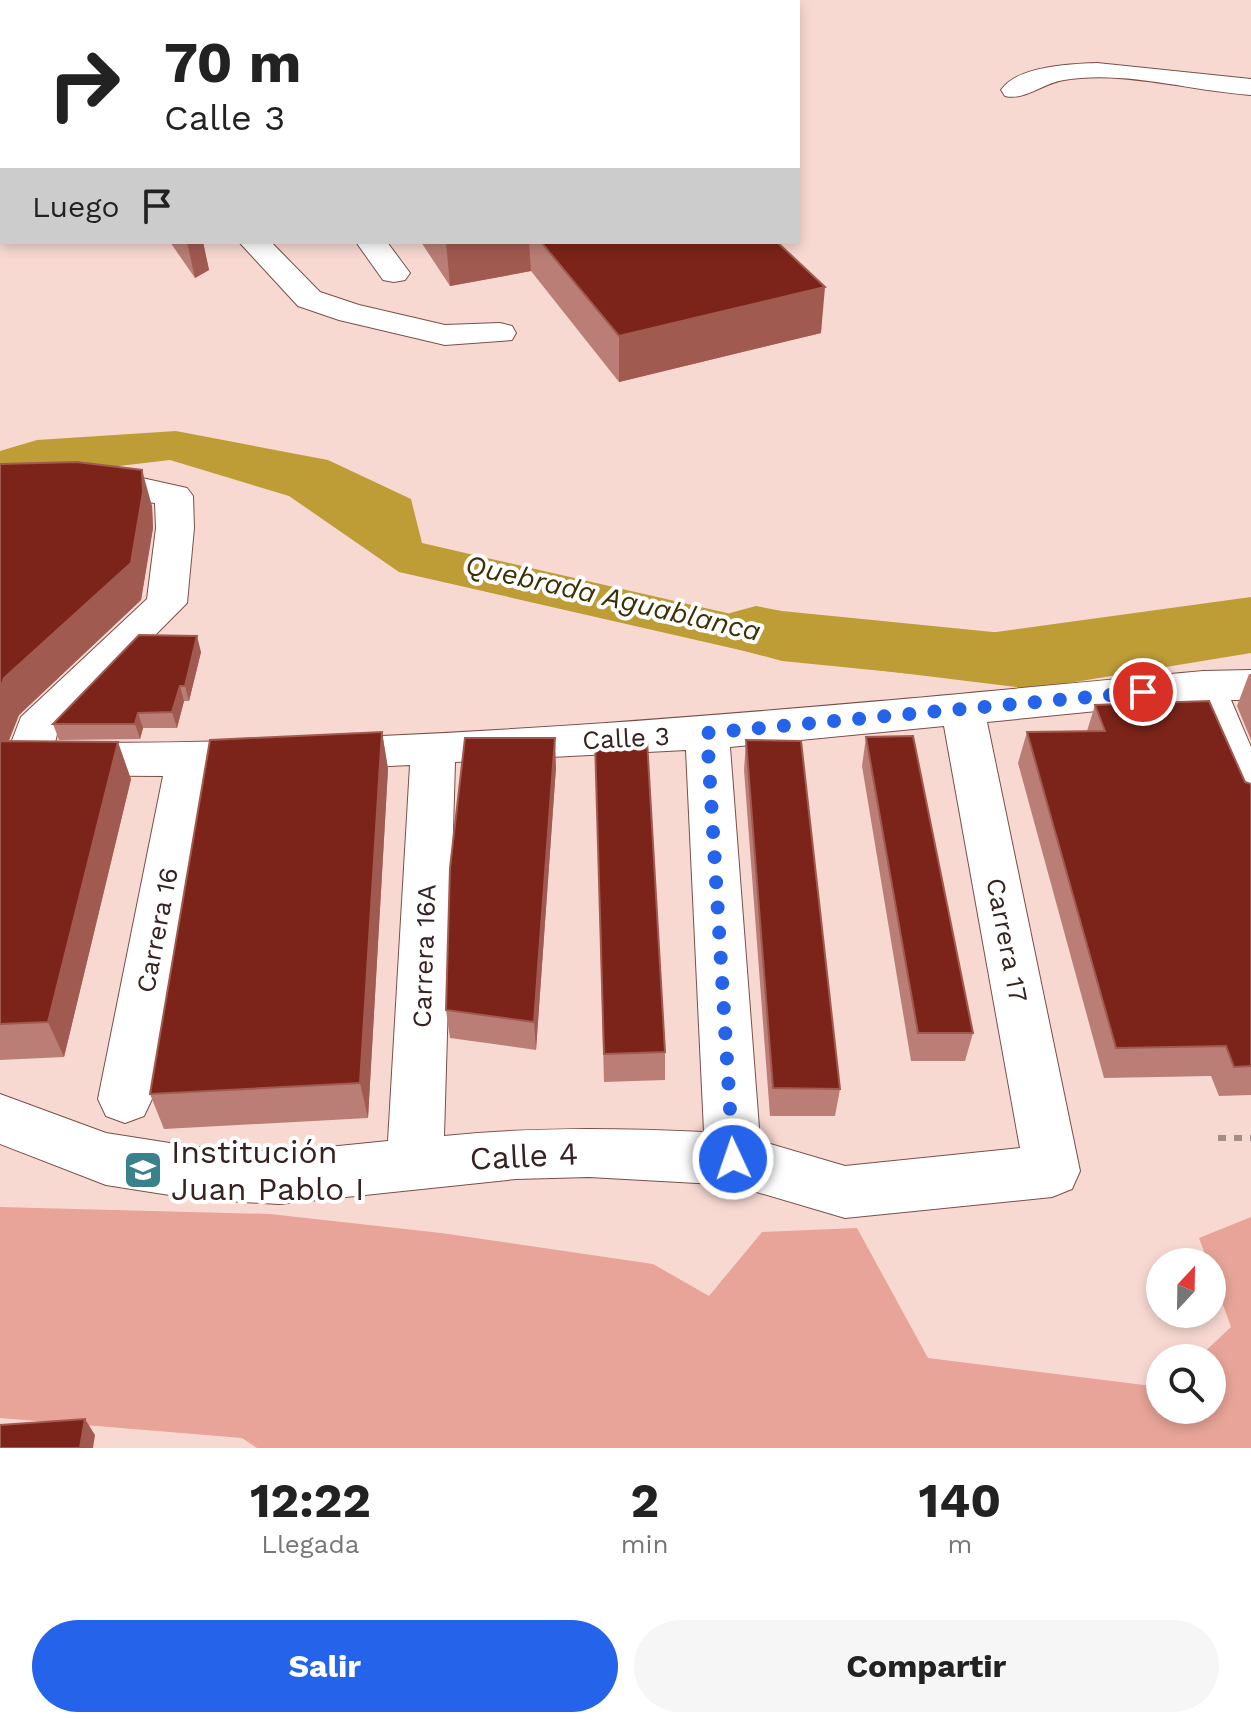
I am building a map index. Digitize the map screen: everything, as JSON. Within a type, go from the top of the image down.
[{"type":"street","points":[[1014,90],[1029,79],[1059,72],[1138,75],[1251,87]]},
{"type":"street","points":[[256,244],[309,299],[376,320],[445,335],[500,333]]},
{"type":"street","points":[[372,244],[394,273]]},
{"type":"street","points":[[0,486],[85,485],[156,490],[174,496],[175,528],[167,603],[37,728],[15,758]]},
{"type":"street","name":"Calle 3","points":[[15,758],[189,760],[433,750],[707,733],[1203,686],[1251,685]]},
{"type":"street","points":[[1203,686],[1251,800]]},
{"type":"street","name":"Carrera 17","points":[[963,710],[1052,1171]]},
{"type":"street","points":[[707,733],[733,1159]]},
{"type":"street","name":"Carrera 16A","points":[[415,1162],[433,750]]},
{"type":"street","name":"Carrera 16","points":[[125,1099],[189,760]]},
{"type":"street","name":"Calle 4","points":[[0,1119],[106,1159],[195,1173],[279,1178],[415,1162],[589,1152],[733,1159],[845,1192],[1052,1171]]},
{"type":"path","points":[[1218,1138],[1251,1138]]},
{"type":"shaded area","points":[[0,1207],[270,1214],[441,1233],[653,1264],[709,1296],[762,1232],[857,1228],[928,1358],[1146,1385],[1146,1424],[1226,1424],[1226,1344],[1213,1344],[1231,1327],[1226,1313],[1226,1248],[1203,1248],[1199,1238],[1251,1217],[1251,1448],[257,1448],[242,1438],[0,1418]]},
{"type":"water","points":[[176,431],[328,460],[411,499],[422,543],[879,648],[1251,597],[1251,653],[1032,689],[771,657],[399,572],[289,496],[170,460],[0,480],[0,451],[37,440]]},
{"type":"building","points":[[543,244],[779,244],[825,287],[619,336]]},
{"type":"building","points":[[77,462],[142,470],[143,492],[131,563],[4,678],[0,689],[0,464]]},
{"type":"building","points":[[139,635],[197,636],[185,686],[180,686],[172,712],[138,713],[135,724],[53,724]]},
{"type":"building","points":[[1209,701],[1245,782],[1251,784],[1251,1066],[1234,1067],[1226,1046],[1116,1048],[1027,732],[1105,731],[1095,705]]},
{"type":"building","points":[[382,732],[360,1083],[150,1094],[210,740]]},
{"type":"building","points":[[913,736],[973,1033],[918,1033],[866,737]]},
{"type":"building","points":[[465,738],[555,738],[534,1022],[446,1010],[450,868]]},
{"type":"building","points":[[647,740],[665,1052],[604,1054],[595,741]]},
{"type":"building","points":[[746,740],[801,741],[840,1089],[773,1088]]},
{"type":"building","points":[[0,741],[118,742],[48,1022],[0,1024]]},
{"type":"building","points":[[85,1419],[80,1448],[0,1448],[0,1425]]},
{"type":"waterway","name":"Quebrada Aguablanca","points":[[756,630],[782,636],[993,657]]},
{"type":"place","name":"Institución Juan Pablo I","points":[[143,1170]]},
{"type":"route","points":[[733,1159],[707,733],[1143,692]]}]
